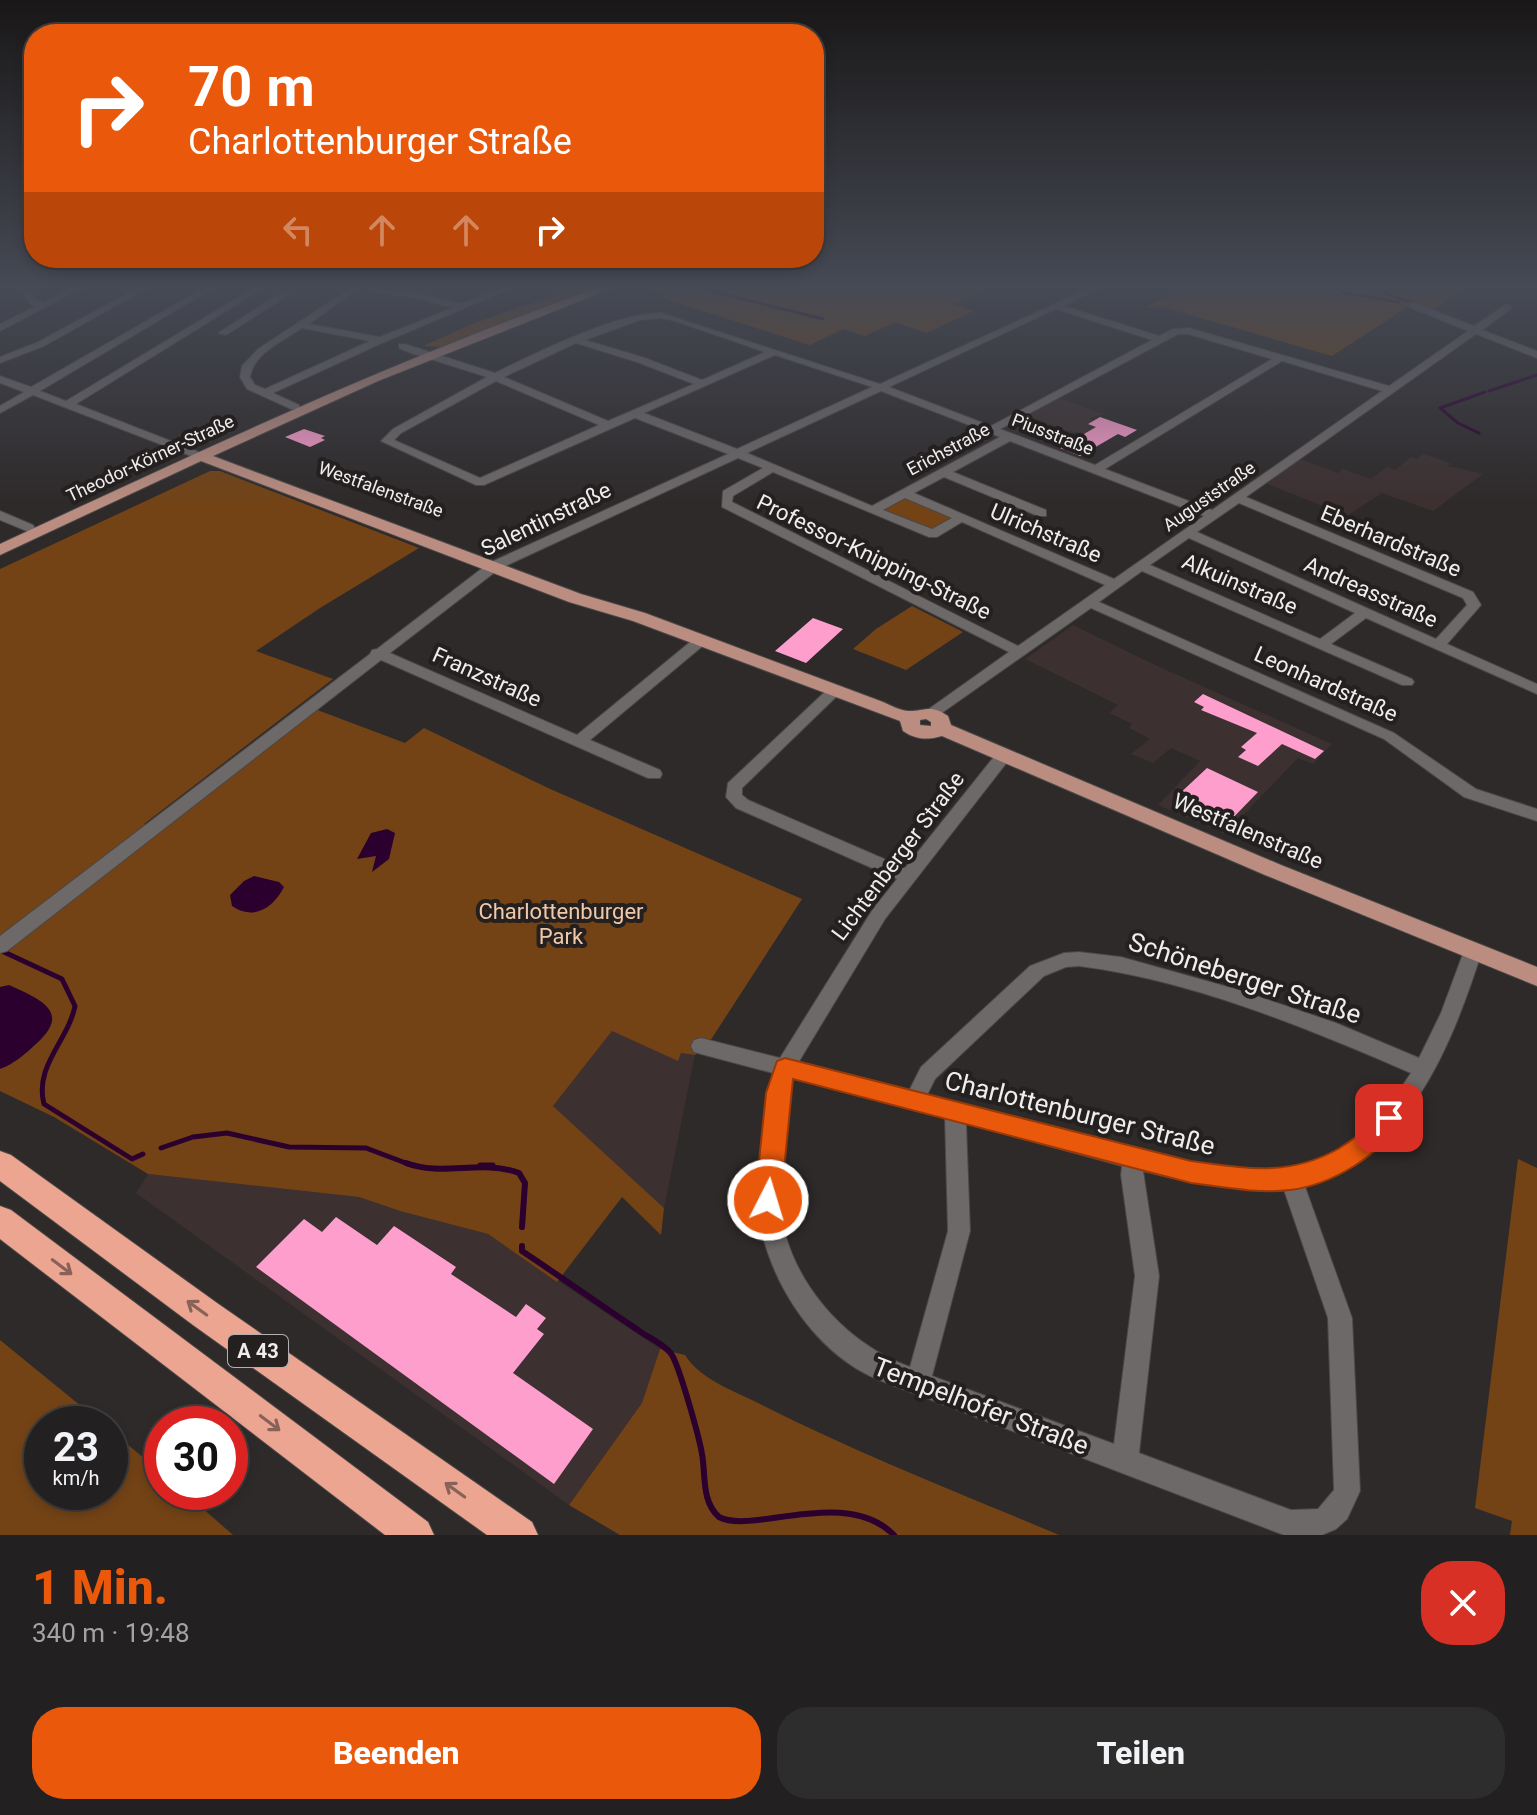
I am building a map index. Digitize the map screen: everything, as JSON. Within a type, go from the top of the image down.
[{"type":"highway","name":"A 43","points":[[0,1164],[205,1314],[519,1535]]},
{"type":"highway","name":"A 43","points":[[0,1220],[415,1535]]},
{"type":"main road","name":"Theodor-Körner-Straße","points":[[0,560],[362,385],[419,361]]},
{"type":"main road","name":"Theodor-Körner-Straße","points":[[0,550],[213,457]]},
{"type":"main road","name":"Westfalenstraße","points":[[213,457],[500,563],[575,598],[639,617],[910,718],[909,724],[918,732],[928,733],[936,721],[1003,757],[1537,977]]},
{"type":"street","points":[[0,410],[86,361]]},
{"type":"street","points":[[67,405],[140,361]]},
{"type":"street","points":[[251,361],[244,372],[247,383],[263,394],[295,407]]},
{"type":"street","points":[[263,394],[335,361]]},
{"type":"street","points":[[450,361],[495,376],[608,425],[755,361]]},
{"type":"street","name":"Piusstraße","points":[[530,361],[495,376],[397,431],[387,441],[480,482],[608,425]]},
{"type":"street","points":[[643,361],[704,384]]},
{"type":"street","name":"Piusstraße","points":[[804,361],[1214,515]]},
{"type":"street","name":"Salentinstraße","points":[[0,946],[377,653],[500,563],[937,361]]},
{"type":"street","points":[[991,430],[1120,361]]},
{"type":"street","points":[[1095,470],[1276,361]]},
{"type":"street","points":[[1289,361],[1390,390]]},
{"type":"street","name":"Auguststraße","points":[[936,721],[1020,652],[1432,361]]},
{"type":"street","name":"Westfalenstraße","points":[[0,379],[213,457]]},
{"type":"street","name":"Ulrichstraße","points":[[635,414],[933,534],[961,518]]},
{"type":"street","name":"Erichstraße","points":[[905,493],[1009,437]]},
{"type":"street","name":"Professor-Knipping-Straße","points":[[772,468],[733,488],[727,494],[726,504],[1020,652]]},
{"type":"street","points":[[945,473],[1042,513]]},
{"type":"street","points":[[872,511],[905,493]]},
{"type":"street","name":"Ulrichstraße","points":[[905,493],[1115,584]]},
{"type":"street","name":"Eberhardstraße","points":[[1238,498],[1468,595],[1474,605],[1471,610],[1437,646]]},
{"type":"street","points":[[0,515],[29,528]]},
{"type":"street","name":"Andreasstraße","points":[[1188,533],[1537,690]]},
{"type":"street","name":"Alkuinstraße","points":[[1141,566],[1407,682]]},
{"type":"street","name":"Leonhardstraße","points":[[1089,602],[1389,736],[1470,793],[1537,815]]},
{"type":"street","points":[[1323,643],[1365,613]]},
{"type":"street","points":[[579,741],[700,641]]},
{"type":"street","name":"Franzstraße","points":[[377,653],[654,774]]},
{"type":"street","points":[[834,691],[734,787],[734,797],[742,804],[907,876]]},
{"type":"street","name":"Lichtenberger Straße","points":[[785,1067],[879,914],[1003,757]]},
{"type":"street","name":"Charlottenburger Straße","points":[[701,1046],[1191,1172],[1291,1179],[1325,1169],[1378,1132],[1423,1069],[1454,1010],[1473,951]]},
{"type":"street","name":"Schöneberger Straße","points":[[914,1101],[928,1073],[1037,971],[1064,960],[1079,959],[1121,964],[1239,998],[1329,1029],[1423,1069]]},
{"type":"street","name":"Tempelhofer Straße","points":[[785,1067],[778,1093],[768,1200],[785,1267],[805,1300],[836,1339],[879,1368],[1291,1524],[1321,1530],[1337,1514],[1347,1491],[1340,1318],[1291,1179]]},
{"type":"street","points":[[918,1383],[959,1231],[961,1208],[952,1139],[956,1112]]},
{"type":"street","points":[[1125,1461],[1147,1276],[1132,1175],[1134,1158]]},
{"type":"shaded area","points":[[1059,398],[1104,414],[1090,418],[1097,427],[1086,434],[1065,430],[1027,415]]},
{"type":"shaded area","points":[[1423,454],[1450,463],[1448,466],[1483,474],[1433,511],[1382,493],[1347,516],[1265,483],[1299,459],[1338,473],[1343,469],[1371,479],[1387,467],[1395,470],[1411,457],[1417,459]]},
{"type":"shaded area","points":[[1073,625],[1332,744],[1313,764],[1298,758],[1225,834],[1158,805],[1200,761],[1171,748],[1153,763],[1131,754],[1150,739],[1129,728],[1132,724],[1109,713],[1118,705],[1025,659]]},
{"type":"shaded area","points":[[387,829],[395,833],[389,859],[372,872],[376,856],[357,859],[371,833]]},
{"type":"shaded area","points":[[254,876],[279,882],[284,887],[274,901],[262,910],[248,912],[232,906],[230,895]]},
{"type":"shaded area","points":[[9,985],[48,1007],[52,1023],[32,1048],[0,1069],[0,987]]},
{"type":"shaded area","points":[[612,1031],[678,1060],[681,1053],[695,1055],[664,1208],[553,1106]]},
{"type":"shaded area","points":[[148,1174],[359,1197],[488,1234],[660,1349],[642,1403],[569,1505],[136,1193]]},
{"type":"green space","name":"Charlottenburger Park","points":[[210,471],[220,471],[419,548],[256,651],[333,679],[144,824],[157,830],[312,708],[405,743],[424,728],[548,788],[802,899],[712,1038],[695,1055],[681,1053],[678,1061],[612,1031],[553,1106],[664,1208],[661,1235],[622,1197],[557,1282],[488,1234],[359,1197],[148,1174],[54,1117],[0,1091],[0,569]]},
{"type":"green space","points":[[902,498],[909,498],[953,517],[933,531],[880,510]]},
{"type":"green space","points":[[912,606],[963,632],[906,670],[853,649],[876,629]]},
{"type":"green space","points":[[1518,1159],[1537,1168],[1537,1535],[1510,1535],[1512,1521],[1475,1508]]},
{"type":"green space","points":[[0,1340],[81,1406],[24,1406],[24,1510],[128,1510],[128,1445],[144,1458],[144,1510],[205,1510],[233,1535],[0,1535]]},
{"type":"green space","points":[[660,1349],[685,1355],[699,1371],[717,1383],[830,1438],[1059,1535],[620,1535],[569,1505],[642,1403]]},
{"type":"building","points":[[1100,417],[1137,430],[1125,437],[1118,434],[1080,456],[1060,448],[1096,427],[1088,424]]},
{"type":"building","points":[[304,429],[325,436],[321,438],[325,440],[310,447],[285,437]]},
{"type":"building","points":[[813,618],[843,629],[806,663],[775,651]]},
{"type":"building","points":[[1203,694],[1324,751],[1315,759],[1282,744],[1258,766],[1238,757],[1246,750],[1241,747],[1257,733],[1201,710],[1204,707],[1194,702]]},
{"type":"building","points":[[1207,768],[1258,792],[1228,823],[1176,797]]},
{"type":"building","points":[[336,1217],[377,1245],[394,1226],[456,1267],[451,1274],[516,1317],[526,1304],[546,1318],[537,1329],[544,1334],[513,1373],[593,1429],[554,1484],[256,1267],[304,1219],[322,1232]]},
{"type":"waterway","points":[[1489,391],[1537,375]]},
{"type":"waterway","points":[[1479,433],[1458,423],[1440,408],[1485,392]]},
{"type":"waterway","points":[[4,952],[62,979],[75,1006],[44,1078],[44,1104],[132,1159],[143,1154]]},
{"type":"waterway","points":[[161,1148],[193,1137],[227,1133],[289,1147],[366,1148],[411,1165]]},
{"type":"waterway","points":[[406,1163],[420,1167],[491,1168],[519,1173],[525,1183],[522,1227]]},
{"type":"waterway","points":[[480,1165],[493,1165]]},
{"type":"waterway","points":[[522,1246],[522,1251],[672,1355],[697,1433],[709,1503],[719,1517],[753,1521],[800,1514],[851,1514],[874,1521],[894,1535]]},
{"type":"route","points":[[768,1200],[778,1093],[785,1067],[1191,1172],[1234,1177],[1291,1179],[1325,1169],[1355,1151],[1389,1118]]}]
